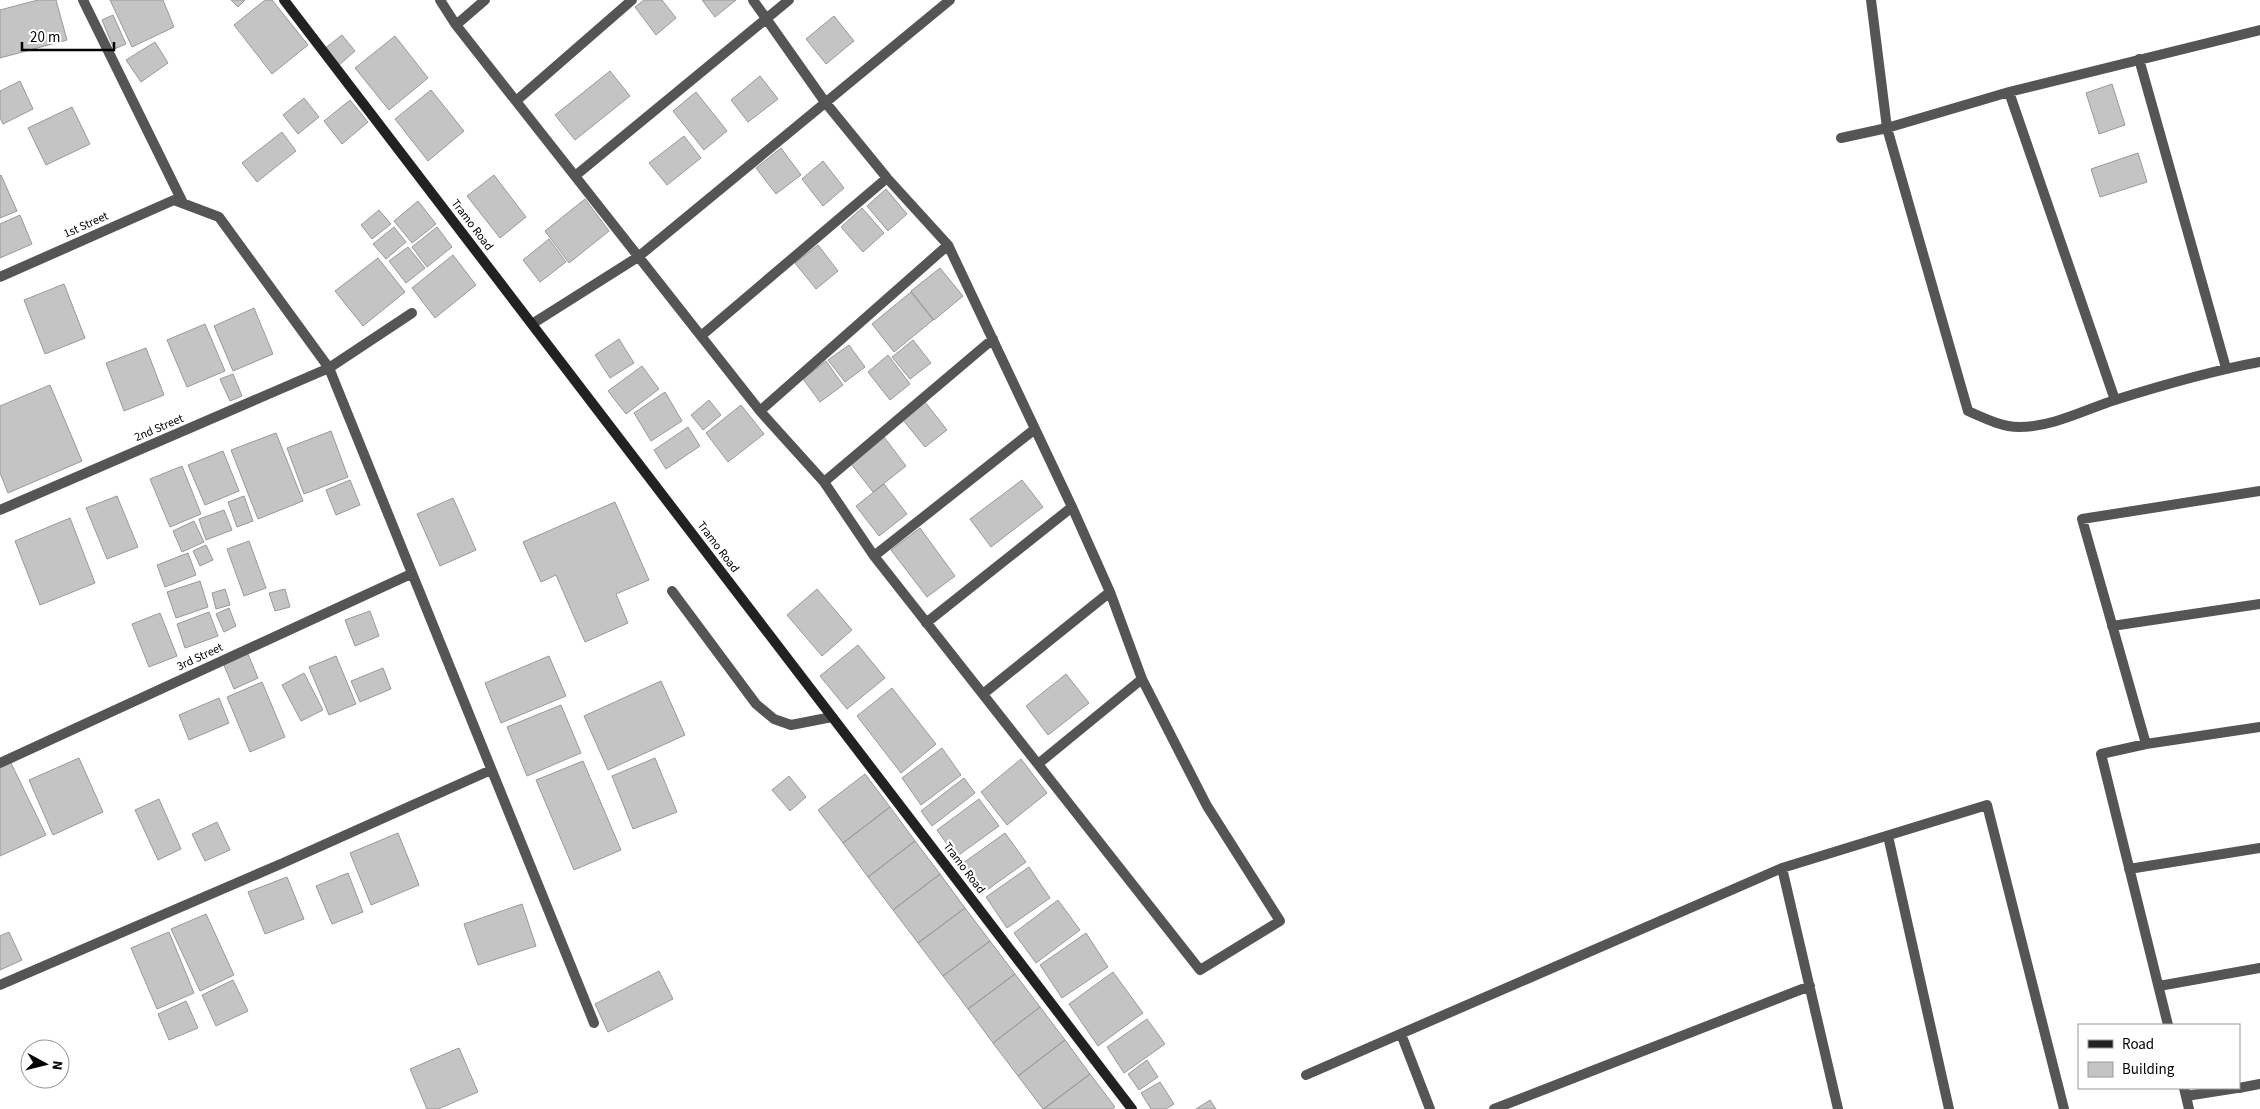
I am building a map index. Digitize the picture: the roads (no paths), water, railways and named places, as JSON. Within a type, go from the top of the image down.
[{"type":"street","points":[[83,0],[183,203],[219,217],[329,368],[594,1023]]},
{"type":"street","name":"Tramo Road","points":[[284,0],[1132,1109]]},
{"type":"street","points":[[440,0],[456,24],[516,102],[638,257],[760,410],[824,482],[874,556],[1200,970],[1280,921],[1207,806],[1142,678],[1110,592],[1072,507],[948,245],[887,178],[825,102],[753,0]]},
{"type":"street","points":[[456,24],[485,0]]},
{"type":"street","points":[[516,102],[632,0]]},
{"type":"street","points":[[576,176],[789,0]]},
{"type":"street","points":[[532,324],[638,257],[950,0]]},
{"type":"street","points":[[1870,0],[1887,128],[1968,411],[1990,421],[2018,427],[2049,424],[2115,400],[2226,368],[2260,362]]},
{"type":"street","points":[[1841,138],[1887,128],[2009,92],[2260,30]]},
{"type":"street","points":[[2139,59],[2226,368]]},
{"type":"street","points":[[2009,92],[2115,400]]},
{"type":"street","points":[[701,336],[887,178]]},
{"type":"street","name":"1st Street","points":[[0,277],[174,200],[183,203]]},
{"type":"street","points":[[760,410],[948,245]]},
{"type":"street","name":"2nd Street","points":[[0,510],[329,368],[412,313]]},
{"type":"street","points":[[824,482],[993,339]]},
{"type":"street","points":[[874,556],[1035,429]]},
{"type":"street","points":[[2146,744],[2082,519],[2260,491]]},
{"type":"street","points":[[926,623],[1072,507]]},
{"type":"street","name":"3rd Street","points":[[0,763],[411,574]]},
{"type":"street","points":[[672,591],[756,704],[774,720],[791,724],[832,717]]},
{"type":"street","points":[[982,694],[1110,592]]},
{"type":"street","points":[[2112,626],[2260,604]]},
{"type":"street","points":[[1038,764],[1142,678]]},
{"type":"street","points":[[2168,1024],[2101,754],[2146,744],[2260,727]]},
{"type":"street","points":[[0,985],[283,863],[491,770]]},
{"type":"street","points":[[1306,1075],[1782,868],[1987,805],[2064,1109]]},
{"type":"street","points":[[1888,836],[1949,1109]]},
{"type":"street","points":[[2129,869],[2260,848]]},
{"type":"street","points":[[1782,868],[1838,1109]]},
{"type":"street","points":[[2158,986],[2260,968]]},
{"type":"street","points":[[1494,1109],[1810,986]]},
{"type":"street","points":[[1401,1034],[1430,1109]]},
{"type":"street","points":[[2240,1088],[2260,1084]]},
{"type":"street","points":[[2189,1109],[2185,1092],[2225,1089]]}]
